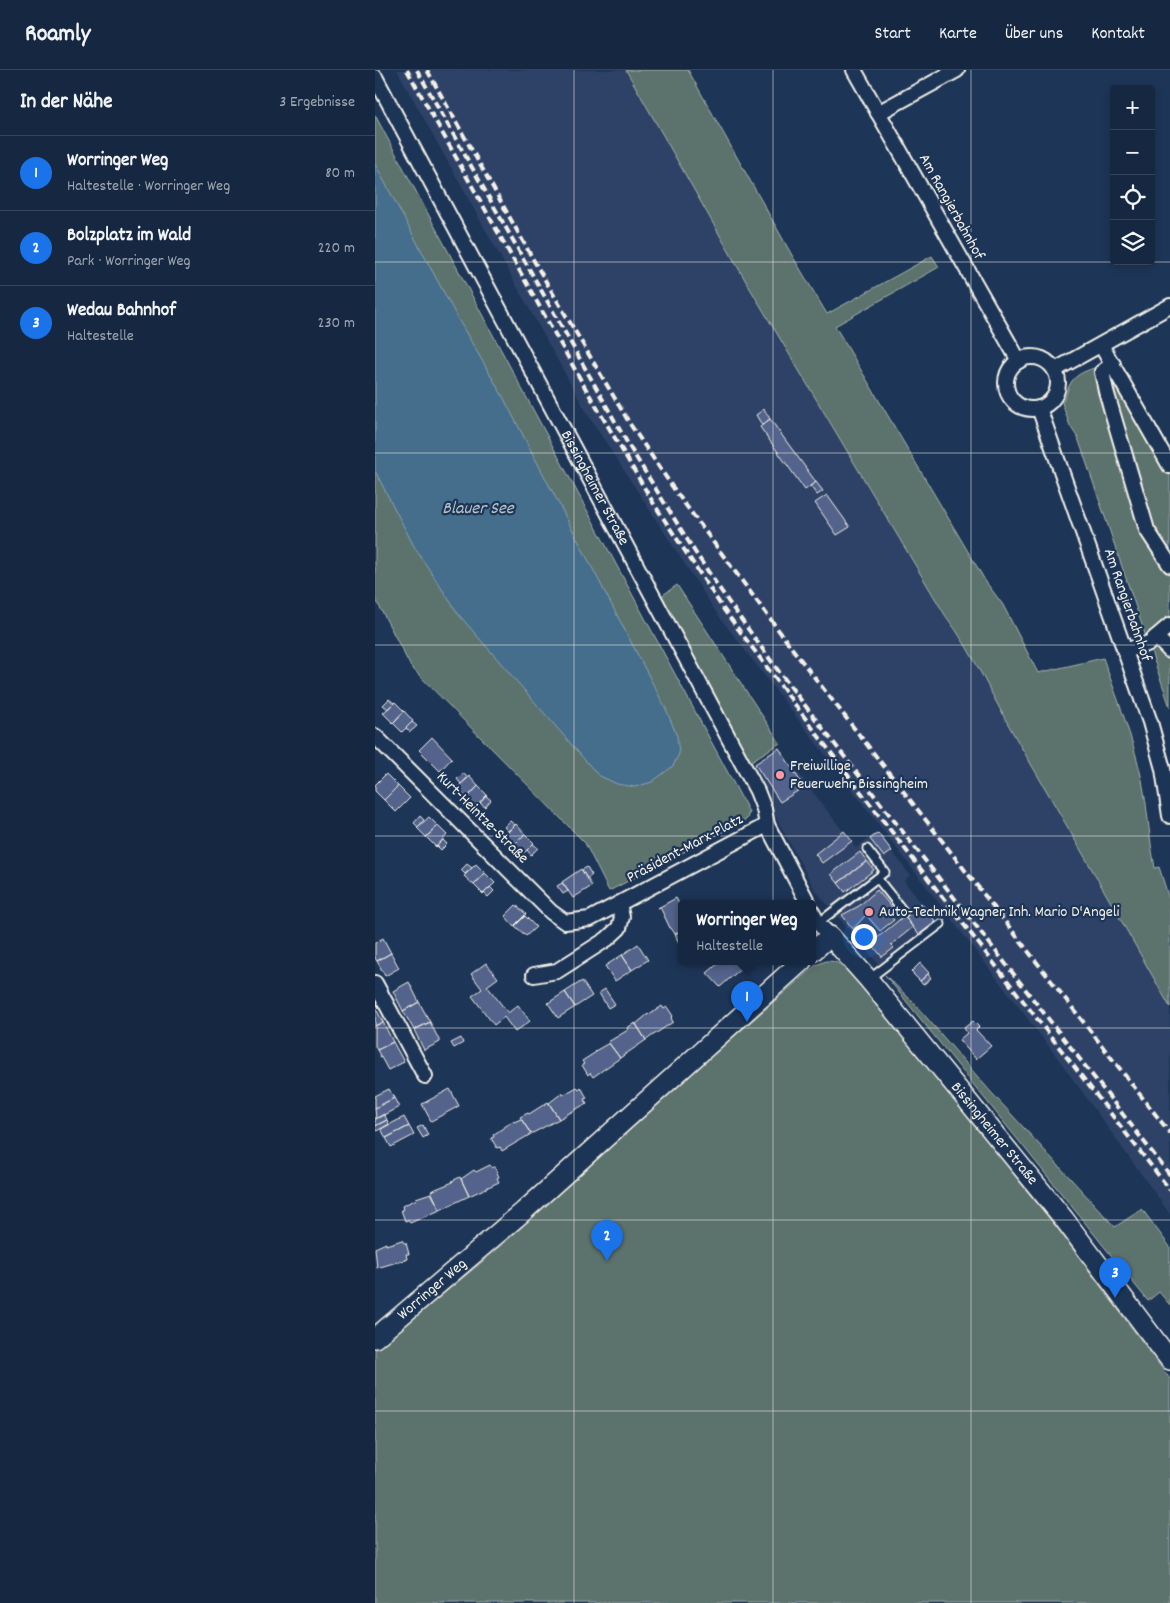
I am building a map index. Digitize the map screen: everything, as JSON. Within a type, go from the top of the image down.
[{"type":"street","name":"Am Rangierbahnhof","points":[[854,70],[1019,361]]},
{"type":"street","points":[[878,113],[957,70]]},
{"type":"street","name":"Bissingheimer Straße","points":[[375,77],[757,791],[764,809],[767,825],[806,900]]},
{"type":"street","points":[[1055,370],[1170,306]]},
{"type":"street","points":[[1101,345],[1170,466]]},
{"type":"street","points":[[1039,358],[1051,365],[1055,370],[1058,383],[1051,402],[1033,410],[1019,406],[1010,397],[1007,390],[1007,377],[1014,365],[1019,361],[1039,358]]},
{"type":"street","points":[[1113,364],[1102,372],[1106,390],[1147,530],[1170,565]]},
{"type":"street","name":"Am Rangierbahnhof","points":[[1039,408],[1150,722],[1163,769],[1170,816]]},
{"type":"street","points":[[1125,651],[1149,643],[1170,625]]},
{"type":"street","points":[[1156,637],[1170,651]]},
{"type":"street","name":"Kurt-Heintze-Straße","points":[[375,736],[551,912],[565,922]]},
{"type":"street","name":"Präsident-Marx-Platz","points":[[565,922],[590,919],[767,825]]},
{"type":"street","name":"Präsident-Marx-Platz","points":[[534,975],[557,971],[619,928],[622,917],[619,904]]},
{"type":"street","points":[[816,938],[820,924]]},
{"type":"street","name":"Bissingheimer Straße","points":[[820,924],[869,980],[1064,1219],[1170,1360]]},
{"type":"street","name":"Worringer Weg","points":[[375,1338],[523,1211],[798,965]]},
{"type":"street","points":[[375,983],[425,1076]]},
{"type":"lane","points":[[820,924],[885,872],[867,848]]},
{"type":"lane","points":[[877,878],[904,912]]},
{"type":"lane","points":[[869,980],[941,924]]},
{"type":"shaded area","points":[[397,70],[626,70],[748,285],[985,680],[1016,738],[1170,1007],[1170,1214],[1057,1057],[718,615],[588,415]]},
{"type":"shaded area","points":[[779,748],[856,848],[877,832],[910,875],[904,881],[936,922],[880,966],[815,890],[749,767]]},
{"type":"green space","points":[[626,70],[688,70],[827,314],[932,256],[939,267],[835,326],[986,582],[1003,605],[1038,673],[1103,658],[1134,749],[1144,791],[1155,868],[1159,867],[1170,902],[1170,1007],[1017,740],[974,660],[945,615],[748,285]]},
{"type":"green space","points":[[375,115],[749,812],[747,819],[609,891],[585,843],[411,667],[375,598]]},
{"type":"green space","points":[[1107,362],[1170,474],[1170,707],[1078,438],[1070,426],[1062,403],[1070,383],[1075,377]]},
{"type":"green space","points":[[677,585],[780,743],[748,763],[660,597]]},
{"type":"green space","points":[[826,961],[842,965],[861,986],[1057,1228],[1170,1379],[1170,1603],[375,1603],[375,1350],[494,1252],[723,1046],[816,965]]},
{"type":"green space","points":[[885,975],[914,1003],[990,1091],[1115,1227],[1142,1209],[1170,1247],[1170,1305],[1159,1292],[1148,1301]]},
{"type":"water","name":"Blauer See","points":[[375,164],[458,319],[502,395],[666,709],[677,736],[679,754],[673,766],[652,782],[635,787],[617,784],[598,775],[459,615],[415,548],[375,471]]},
{"type":"building","points":[[764,409],[770,419],[762,425],[756,415]]},
{"type":"building","points":[[770,419],[816,482],[805,490],[760,427]]},
{"type":"building","points":[[816,482],[823,491],[817,495],[810,486]]},
{"type":"building","points":[[827,495],[850,527],[837,535],[815,503]]},
{"type":"building","points":[[389,699],[394,703],[388,709],[383,705]]},
{"type":"building","points":[[395,702],[404,711],[393,723],[383,713]]},
{"type":"building","points":[[404,711],[413,721],[402,732],[393,723]]},
{"type":"building","points":[[412,722],[417,726],[410,732],[406,728]]},
{"type":"building","points":[[432,737],[452,758],[440,771],[419,750]]},
{"type":"building","name":"Freiwillige Feuerwehr Bissingheim","points":[[779,748],[804,787],[780,802],[755,764]]},
{"type":"building","points":[[463,773],[468,778],[461,784],[457,779]]},
{"type":"building","points":[[386,774],[398,786],[384,800],[375,791],[375,785]]},
{"type":"building","points":[[469,776],[478,786],[467,798],[457,788]]},
{"type":"building","points":[[398,786],[410,798],[396,812],[384,800]]},
{"type":"building","points":[[478,786],[487,795],[476,807],[467,798]]},
{"type":"building","points":[[486,796],[491,800],[485,807],[480,803]]},
{"type":"building","points":[[420,816],[424,820],[418,827],[414,823]]},
{"type":"building","points":[[429,817],[438,826],[426,837],[417,828]]},
{"type":"building","points":[[510,821],[515,825],[508,831],[504,827]]},
{"type":"building","points":[[516,824],[525,834],[514,845],[504,836]]},
{"type":"building","points":[[438,826],[447,835],[436,847],[426,837]]},
{"type":"building","points":[[844,831],[852,841],[822,863],[815,854]]},
{"type":"building","points":[[878,833],[892,851],[884,857],[870,839]]},
{"type":"building","points":[[525,834],[534,843],[523,854],[514,845]]},
{"type":"building","points":[[443,840],[447,844],[441,850],[437,846]]},
{"type":"building","points":[[533,844],[538,848],[531,855],[527,850]]},
{"type":"building","points":[[860,852],[867,861],[838,883],[831,874]]},
{"type":"building","points":[[867,861],[874,870],[845,892],[838,883]]},
{"type":"building","points":[[467,864],[472,868],[465,874],[461,870]]},
{"type":"building","points":[[476,864],[485,873],[474,885],[464,876]]},
{"type":"building","points":[[587,867],[592,875],[587,879],[582,870]]},
{"type":"building","points":[[581,869],[592,886],[573,898],[562,882]]},
{"type":"building","points":[[485,873],[495,883],[483,894],[474,885]]},
{"type":"building","points":[[562,883],[568,891],[563,894],[557,886]]},
{"type":"building","points":[[490,887],[494,891],[488,897],[484,893]]},
{"type":"building","name":"Auto-Technik Wagner Inh. Mario D'Angeli","points":[[877,890],[894,910],[889,914],[894,920],[880,931],[866,915],[853,929],[842,915],[859,906]]},
{"type":"building","points":[[676,898],[678,902],[678,932],[675,934],[670,928],[660,907],[658,908]]},
{"type":"building","points":[[921,903],[936,922],[919,935],[904,916]]},
{"type":"building","points":[[516,905],[526,914],[514,926],[505,916]]},
{"type":"building","points":[[525,916],[536,927],[526,936],[515,926]]},
{"type":"building","points":[[904,916],[913,927],[891,945],[894,948],[882,957],[871,943]]},
{"type":"building","points":[[383,938],[391,953],[377,961],[375,958],[375,943]]},
{"type":"building","points":[[638,944],[648,960],[632,970],[622,955]]},
{"type":"building","points":[[391,953],[399,968],[385,976],[377,961]]},
{"type":"building","points":[[622,955],[632,970],[615,981],[605,966]]},
{"type":"building","points":[[486,963],[498,978],[487,986],[508,1013],[518,1005],[530,1021],[515,1032],[504,1017],[494,1025],[472,996],[482,989],[471,974]]},
{"type":"building","points":[[920,963],[929,973],[920,981],[911,972]]},
{"type":"building","points":[[716,965],[745,965],[720,987],[707,973]]},
{"type":"building","points":[[928,974],[931,978],[923,985],[920,981]]},
{"type":"building","points":[[582,981],[592,996],[575,1007],[565,992]]},
{"type":"building","points":[[409,982],[419,1002],[403,1011],[393,991]]},
{"type":"building","points":[[605,989],[615,1004],[608,1008],[599,993]]},
{"type":"building","points":[[565,992],[575,1007],[558,1018],[548,1003]]},
{"type":"building","points":[[419,1002],[430,1022],[414,1030],[403,1011]]},
{"type":"building","points":[[662,1006],[664,1009],[667,1007],[673,1016],[671,1018],[673,1022],[646,1040],[636,1024]]},
{"type":"building","points":[[375,1007],[383,1022],[375,1026]]},
{"type":"building","points":[[973,1021],[979,1027],[976,1030],[991,1046],[976,1059],[959,1040],[967,1033],[964,1028]]},
{"type":"building","points":[[383,1022],[393,1042],[377,1050],[375,1046],[375,1026]]},
{"type":"building","points":[[430,1022],[440,1042],[424,1050],[414,1030]]},
{"type":"building","points":[[635,1023],[646,1040],[620,1058],[608,1042],[628,1030],[627,1028]]},
{"type":"building","points":[[461,1038],[463,1043],[454,1048],[451,1043]]},
{"type":"building","points":[[393,1042],[404,1062],[388,1070],[377,1050]]},
{"type":"building","points":[[609,1043],[620,1058],[593,1077],[590,1073],[588,1075],[582,1065],[584,1064],[582,1061]]},
{"type":"building","points":[[577,1087],[579,1089],[581,1087],[587,1098],[584,1099],[587,1103],[559,1119],[549,1103],[562,1093],[563,1095]]},
{"type":"building","points":[[389,1089],[394,1098],[375,1108],[375,1096]]},
{"type":"building","points":[[450,1089],[459,1106],[431,1121],[422,1104]]},
{"type":"building","points":[[394,1098],[399,1107],[376,1119],[375,1108]]},
{"type":"building","points":[[548,1102],[559,1119],[531,1134],[520,1117],[529,1114]]},
{"type":"building","points":[[384,1114],[387,1120],[375,1126],[375,1119]]},
{"type":"building","points":[[404,1117],[409,1126],[386,1138],[381,1129]]},
{"type":"building","points":[[521,1119],[531,1134],[502,1151],[500,1147],[497,1148],[491,1138],[494,1137],[493,1135],[513,1121]]},
{"type":"building","points":[[387,1120],[389,1124],[375,1132],[375,1126]]},
{"type":"building","points":[[423,1125],[428,1135],[423,1138],[417,1128]]},
{"type":"building","points":[[409,1126],[414,1135],[391,1147],[386,1138]]},
{"type":"building","points":[[490,1165],[492,1168],[494,1166],[499,1182],[469,1196],[461,1179],[474,1170],[476,1172]]},
{"type":"building","points":[[460,1177],[469,1196],[440,1210],[431,1191]]},
{"type":"building","points":[[431,1193],[440,1210],[410,1223],[408,1220],[405,1221],[401,1210],[403,1209],[402,1206],[416,1198]]},
{"type":"building","points":[[402,1240],[406,1243],[409,1254],[406,1254],[407,1259],[377,1268],[375,1248],[386,1243],[386,1245]]},
{"type":"railway","points":[[407,70],[583,384],[654,504],[724,610],[850,778],[1170,1190]]},
{"type":"railway","points":[[417,70],[629,446],[730,604],[857,773],[1170,1175]]},
{"type":"railway","points":[[427,70],[585,348],[630,424],[676,492],[797,655],[1170,1133]]},
{"type":"place","name":"Freiwillige Feuerwehr Bissingheim","points":[[780,775]]},
{"type":"place","name":"Auto-Technik Wagner Inh. Mario D'Angeli","points":[[869,912]]},
{"type":"place","name":"Worringer Weg","points":[[747,1022]]},
{"type":"place","name":"Bolzplatz im Wald","points":[[607,1261]]},
{"type":"place","name":"Wedau Bahnhof","points":[[1115,1298]]}]
